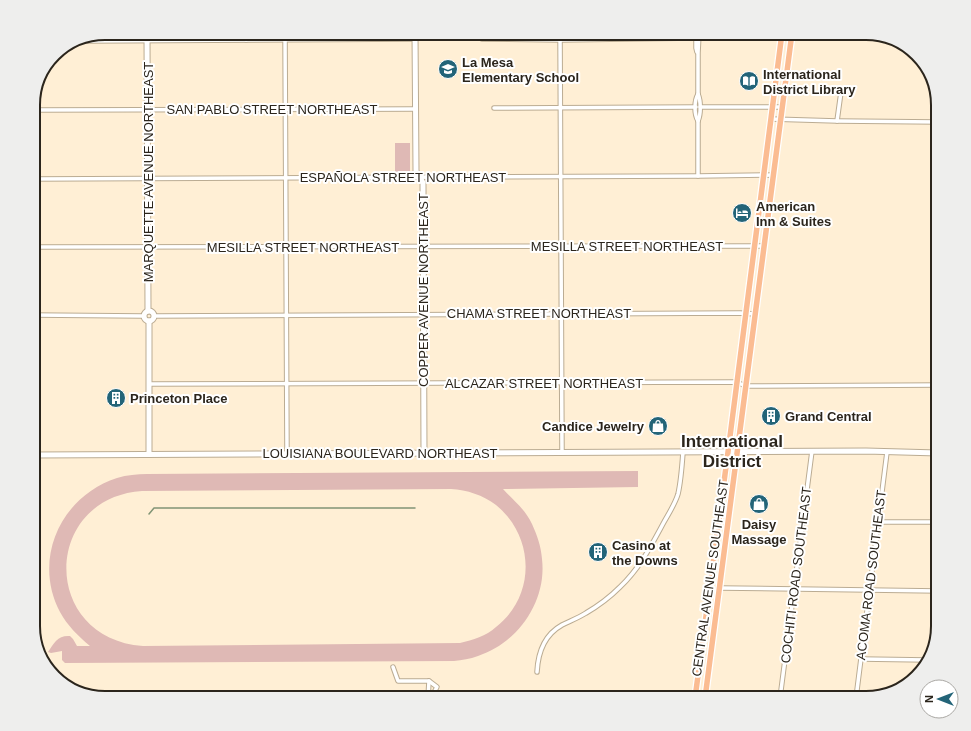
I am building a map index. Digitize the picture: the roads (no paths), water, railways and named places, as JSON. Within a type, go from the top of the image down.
[{"type":"main road","name":"MARQUETTE AVENUE NORTHEAST","points":[[148,40],[148,311]]},
{"type":"main road","name":"COPPER AVENUE NORTHEAST","points":[[415,40],[416,171],[418,177],[423,183],[424,453]]},
{"type":"main road","points":[[696,691],[781,40]]},
{"type":"main road","name":"CENTRAL AVENUE SOUTHEAST","points":[[706,691],[791,40]]},
{"type":"main road","points":[[148,311],[153,313],[154,316],[153,319],[149,321],[143,316],[144,313],[148,311]]},
{"type":"main road","points":[[149,321],[149,454]]},
{"type":"main road","name":"LOUISIANA BOULEVARD NORTHEAST","points":[[40,455],[562,452],[931,453]]},
{"type":"street","points":[[94,41],[285,40],[287,453]]},
{"type":"street","points":[[560,40],[562,452]]},
{"type":"street","points":[[696,40],[696,48],[698,53]]},
{"type":"street","points":[[698,176],[698,121],[700,117],[698,107],[699,40]]},
{"type":"street","points":[[837,121],[841,92]]},
{"type":"street","points":[[494,108],[783,107]]},
{"type":"street","name":"SAN PABLO STREET NORTHEAST","points":[[40,110],[415,109]]},
{"type":"street","points":[[770,119],[931,122]]},
{"type":"street","name":"ESPAÑOLA STREET NORTHEAST","points":[[40,179],[773,175]]},
{"type":"street","name":"MESILLA STREET NORTHEAST","points":[[40,247],[764,246]]},
{"type":"street","name":"CHAMA STREET NORTHEAST","points":[[154,316],[562,313],[756,314]]},
{"type":"street","points":[[40,315],[143,316]]},
{"type":"street","name":"ALCAZAR STREET NORTHEAST","points":[[149,384],[736,382],[746,386]]},
{"type":"street","points":[[746,386],[931,385]]},
{"type":"street","points":[[538,672],[540,653],[549,635],[560,626],[586,613],[612,595],[626,582],[641,563],[676,498],[683,452]]},
{"type":"street","name":"COCHITI ROAD SOUTHEAST","points":[[781,691],[812,452]]},
{"type":"street","name":"ACOMA ROAD SOUTHEAST","points":[[857,691],[887,452]]},
{"type":"street","points":[[878,522],[931,522]]},
{"type":"street","points":[[720,588],[931,591]]},
{"type":"street","points":[[861,659],[921,660]]},
{"type":"street","points":[[393,667],[398,681],[428,681],[438,687],[435,691]]},
{"type":"street","points":[[428,681],[429,691]]},
{"type":"waterway","points":[[149,514],[154,508],[415,508]]},
{"type":"place","name":"La Mesa Elementary School","points":[[448,69]]},
{"type":"place","name":"International District Library","points":[[749,81]]},
{"type":"place","name":"American Inn & Suites","points":[[742,213]]},
{"type":"place","name":"Princeton Place","points":[[116,398]]},
{"type":"place","name":"Grand Central","points":[[771,416]]},
{"type":"place","name":"Candice Jewelry","points":[[658,426]]},
{"type":"place","name":"Daisy Massage","points":[[759,504]]},
{"type":"place","name":"Casino at the Downs","points":[[598,552]]},
{"type":"district","name":"International District","points":[[732,451]]}]
